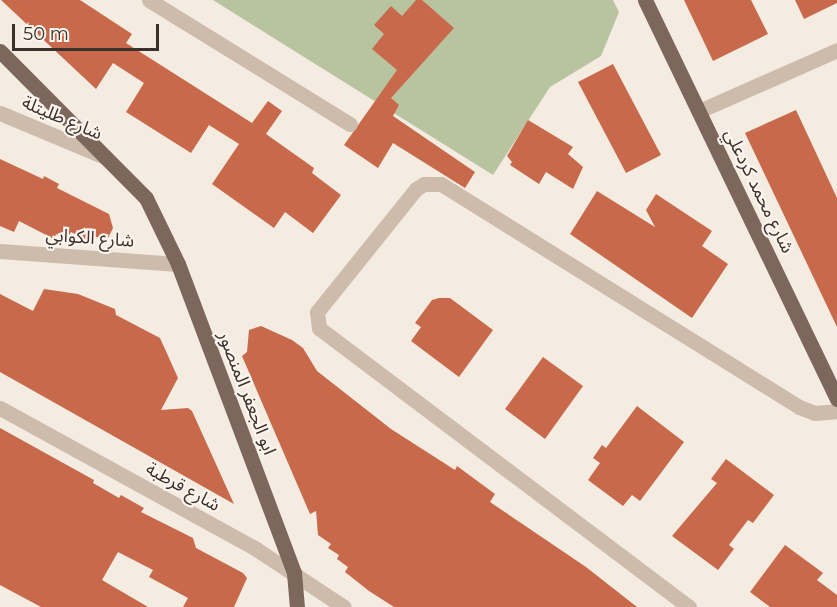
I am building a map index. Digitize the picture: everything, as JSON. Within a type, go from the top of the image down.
[{"type":"main road","name":"شارع محمد كردعلي","points":[[645,0],[837,399]]},
{"type":"main road","name":"ابو الجعفر المنصور","points":[[0,51],[110,159],[146,198],[178,264],[294,573],[297,607]]},
{"type":"street","points":[[149,0],[350,124]]},
{"type":"street","points":[[699,111],[837,50]]},
{"type":"street","name":"شارع طليتلة","points":[[0,113],[110,159]]},
{"type":"street","points":[[689,607],[324,332],[316,317],[416,189],[424,184],[441,184],[799,407],[815,413],[837,411]]},
{"type":"street","name":"شارع الكوابي","points":[[0,251],[178,264]]},
{"type":"street","name":"شارع قرطبة","points":[[0,408],[294,573],[344,607]]},
{"type":"green space","points":[[213,0],[613,0],[619,12],[601,56],[550,87],[493,175]]},
{"type":"building","points":[[1,0],[80,0],[132,34],[126,43],[252,123],[268,101],[282,111],[266,134],[314,168],[312,173],[341,195],[313,233],[285,212],[274,228],[212,184],[239,144],[209,125],[191,153],[126,112],[144,83],[113,63],[96,89]]},
{"type":"building","points":[[416,0],[422,0],[454,28],[391,98],[399,105],[393,116],[475,172],[465,188],[393,143],[378,168],[344,145],[397,70],[372,49],[384,34],[374,25],[391,6],[402,16]]},
{"type":"building","points":[[684,0],[751,0],[768,34],[713,61]]},
{"type":"building","points":[[795,0],[837,0],[837,3],[804,19]]},
{"type":"building","points":[[613,64],[661,155],[626,173],[578,82]]},
{"type":"building","points":[[796,110],[837,198],[837,327],[745,133]]},
{"type":"building","points":[[528,120],[573,147],[568,154],[583,167],[573,189],[546,172],[539,184],[510,165],[512,162],[507,156]]},
{"type":"building","points":[[0,159],[43,179],[44,176],[59,184],[57,188],[109,214],[113,228],[106,242],[93,235],[90,242],[71,232],[67,239],[56,234],[54,239],[19,221],[14,232],[0,226]]},
{"type":"building","points":[[597,191],[655,227],[646,210],[656,194],[712,231],[702,246],[728,264],[692,318],[570,234]]},
{"type":"building","points":[[44,289],[78,294],[115,309],[116,315],[160,338],[178,378],[161,410],[188,408],[192,411],[234,504],[0,372],[0,294],[33,311]]},
{"type":"building","points":[[450,298],[493,330],[459,377],[411,341],[421,327],[415,323],[432,300]]},
{"type":"building","points":[[261,326],[292,340],[303,348],[317,371],[391,429],[455,470],[457,466],[495,494],[490,502],[586,567],[637,607],[394,607],[369,591],[345,572],[348,567],[337,559],[339,555],[328,548],[331,544],[318,535],[316,511],[310,514],[242,356],[247,352],[249,330]]},
{"type":"building","points":[[543,357],[583,386],[545,439],[505,409]]},
{"type":"building","points":[[637,406],[684,442],[640,501],[632,495],[623,506],[588,480],[600,463],[593,458],[602,445],[606,448]]},
{"type":"building","points":[[0,428],[94,480],[93,483],[119,498],[121,495],[144,508],[141,512],[193,538],[196,548],[243,573],[247,578],[234,607],[183,607],[188,598],[149,577],[153,570],[118,552],[102,580],[148,607],[41,607],[0,585]]},
{"type":"building","points":[[726,459],[774,495],[753,523],[748,520],[729,545],[734,549],[718,570],[672,536],[717,483],[711,479]]},
{"type":"building","points":[[785,545],[823,573],[817,580],[837,595],[837,607],[770,607],[750,592]]}]
